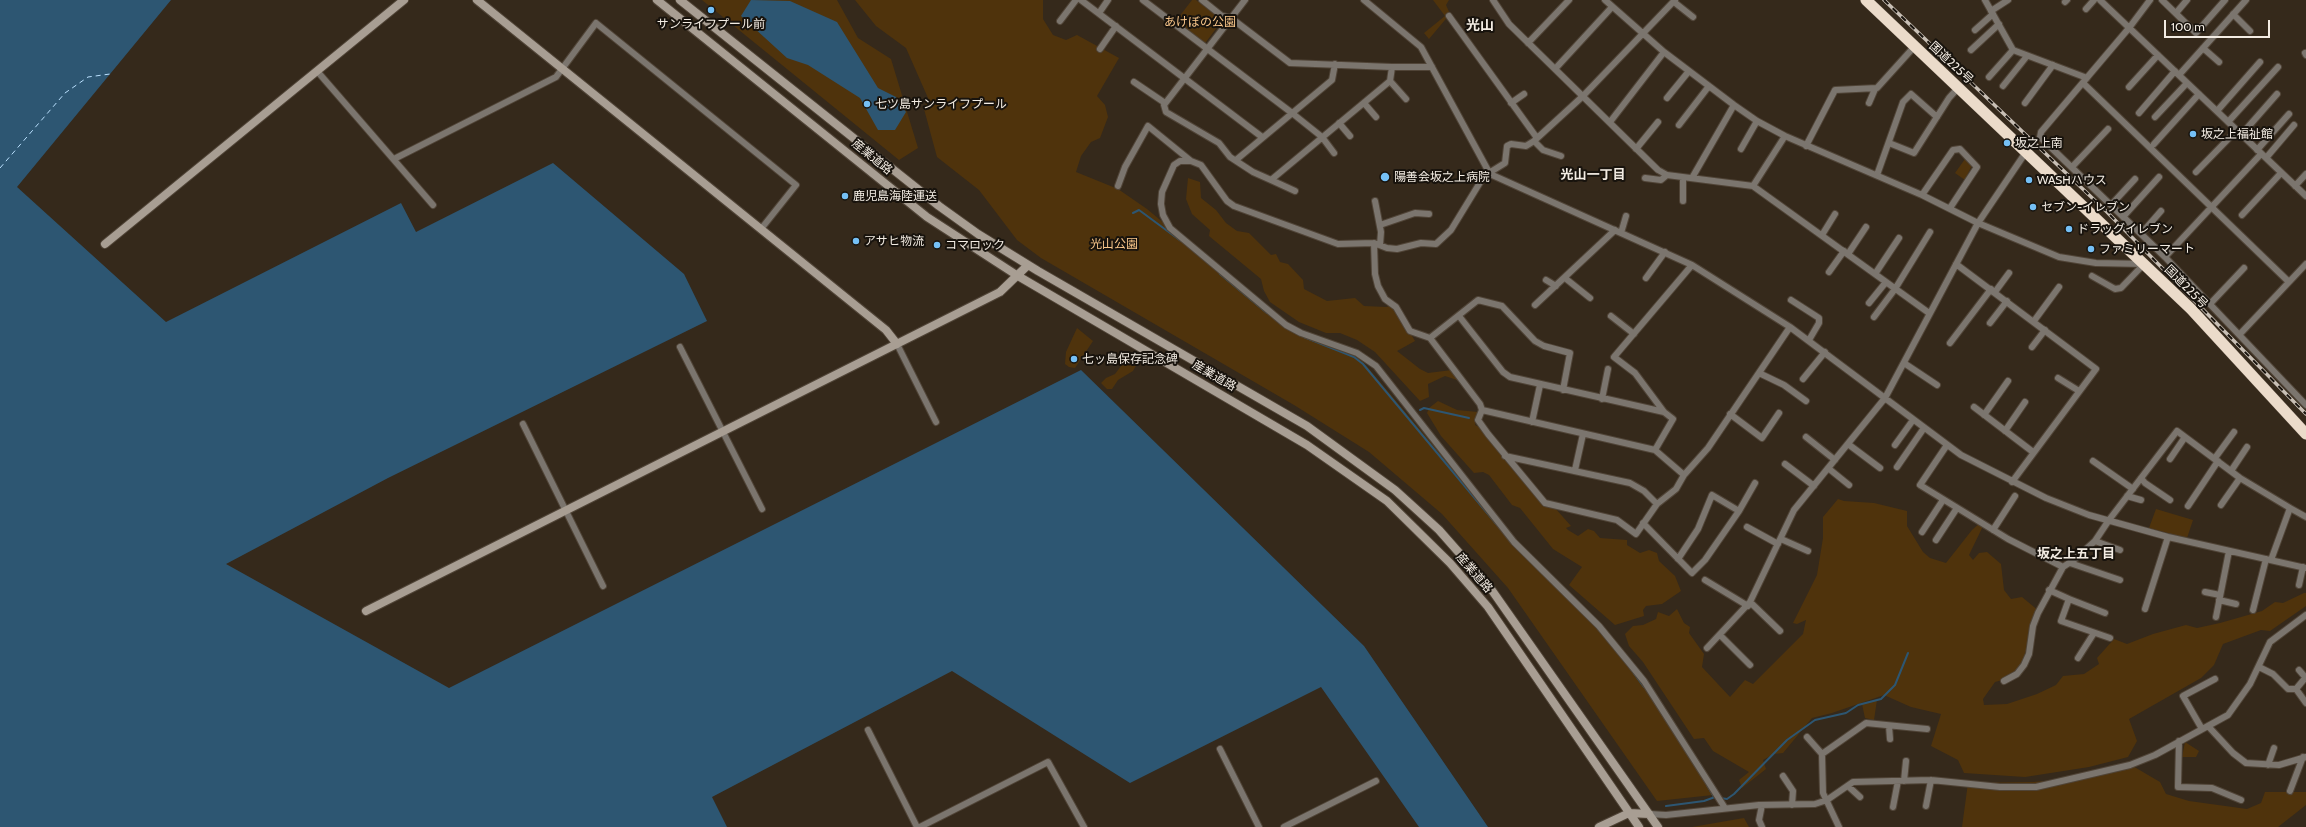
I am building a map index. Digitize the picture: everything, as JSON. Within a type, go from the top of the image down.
[{"type":"highway","name":"国道225号","points":[[1866,0],[2191,309],[2306,434]]},
{"type":"main road","points":[[105,244],[404,0]]},
{"type":"main road","points":[[477,0],[886,330],[897,344]]},
{"type":"main road","name":"産業道路","points":[[657,0],[927,217],[1018,276],[1306,445],[1387,501],[1450,563],[1488,607],[1639,827]]},
{"type":"main road","name":"産業道路","points":[[680,0],[939,206],[978,234],[1028,265],[1308,426],[1395,490],[1439,530],[1491,589],[1658,827]]},
{"type":"main road","points":[[366,611],[1000,292],[1028,265]]},
{"type":"main road","points":[[1599,827],[1628,813],[1649,814]]},
{"type":"street","points":[[1060,21],[1076,0]]},
{"type":"street","points":[[1081,0],[1262,137]]},
{"type":"street","points":[[1099,13],[1108,0]]},
{"type":"street","points":[[1143,0],[1292,113],[1322,138],[1334,153]]},
{"type":"street","points":[[1202,0],[1222,16],[1231,18],[1290,63],[1335,64],[1392,68],[1432,67]]},
{"type":"street","points":[[1245,0],[1165,103],[1166,112],[1219,143],[1236,160],[1253,172],[1295,191]]},
{"type":"street","points":[[1364,0],[1414,38],[1421,47],[1490,174],[1522,190],[1692,265],[1809,340],[1947,445],[1973,462],[2012,482],[2071,508],[2109,520],[2168,537],[2304,567],[2299,585]]},
{"type":"street","points":[[1493,0],[1509,24],[1658,170],[1667,175],[1753,186],[1929,313]]},
{"type":"street","points":[[1528,43],[1569,0]]},
{"type":"street","points":[[1605,0],[1664,52],[1689,71],[1757,121],[1785,136],[1922,195],[1978,223],[2059,256],[2096,263],[2144,264]]},
{"type":"street","points":[[1985,0],[2013,50],[2053,65],[2085,80],[2210,207],[2289,282]]},
{"type":"street","points":[[1975,30],[2008,0]]},
{"type":"street","points":[[2086,9],[2094,0]]},
{"type":"street","points":[[2100,0],[2306,196]]},
{"type":"street","points":[[2150,0],[2129,28],[2041,132],[2040,137],[2165,258],[2306,404]]},
{"type":"street","points":[[2162,0],[2196,33],[2225,0]]},
{"type":"street","points":[[2176,13],[2188,0]]},
{"type":"street","points":[[2139,113],[2203,48],[2246,0]]},
{"type":"street","points":[[1118,186],[1125,167],[1148,126],[1191,161],[1201,165],[1227,201],[1234,206],[1338,244],[1377,244],[1387,248],[1397,249],[1421,243],[1436,244],[1451,230],[1484,176],[1490,174],[1505,164],[1507,146],[1511,144],[1526,146],[1535,140],[1583,96],[1674,1],[1693,17]]},
{"type":"street","points":[[1555,69],[1612,7]]},
{"type":"street","points":[[2233,14],[2250,31]]},
{"type":"street","points":[[1449,16],[1511,103],[1535,140],[1543,150],[1561,156]]},
{"type":"street","points":[[394,159],[556,77],[561,68],[596,23],[796,184],[761,229]]},
{"type":"street","points":[[1971,50],[1999,24]]},
{"type":"street","points":[[1100,49],[1116,26]]},
{"type":"street","points":[[1869,103],[1874,89],[1914,47]]},
{"type":"street","points":[[2203,48],[2219,62]]},
{"type":"street","points":[[1989,77],[2013,50]]},
{"type":"street","points":[[1610,122],[1664,52]]},
{"type":"street","points":[[2129,87],[2158,55]]},
{"type":"street","points":[[2003,86],[2027,56]]},
{"type":"street","points":[[1236,160],[1332,80],[1335,64]]},
{"type":"street","points":[[2217,111],[2256,64]]},
{"type":"street","points":[[2025,103],[2053,65]]},
{"type":"street","points":[[2228,122],[2278,67]]},
{"type":"street","points":[[1271,180],[1390,80],[1392,68]]},
{"type":"street","points":[[317,71],[433,205]]},
{"type":"street","points":[[1667,98],[1689,71]]},
{"type":"street","points":[[1390,80],[1406,99]]},
{"type":"street","points":[[1134,82],[1165,103]]},
{"type":"street","points":[[2155,117],[2187,83]]},
{"type":"street","points":[[1679,125],[1709,86]]},
{"type":"street","points":[[1806,146],[1835,90],[1851,88],[1874,89]]},
{"type":"street","points":[[1889,143],[1914,153],[1958,88]]},
{"type":"street","points":[[1511,103],[1524,94]]},
{"type":"street","points":[[1877,175],[1903,102],[1911,94],[1937,117]]},
{"type":"street","points":[[2154,144],[2200,94]]},
{"type":"street","points":[[2196,172],[2239,133],[2277,94]]},
{"type":"street","points":[[1364,102],[1376,117]]},
{"type":"street","points":[[1692,178],[1734,105]]},
{"type":"street","points":[[2261,154],[2289,114]]},
{"type":"street","points":[[1741,149],[1757,121]]},
{"type":"street","points":[[1636,148],[1658,122]]},
{"type":"street","points":[[1340,123],[1350,136]]},
{"type":"street","points":[[2165,258],[2210,207],[2261,154],[2294,125]]},
{"type":"street","points":[[2072,167],[2108,129]]},
{"type":"street","points":[[1753,186],[1785,136]]},
{"type":"street","points":[[1922,195],[1952,150],[1960,149],[1977,167],[1950,208]]},
{"type":"street","points":[[1707,648],[1749,604],[1794,510],[1885,398],[1978,223],[2026,152]]},
{"type":"street","points":[[1191,161],[1180,161],[1174,165],[1162,192],[1163,215],[1170,228],[1286,325],[1301,333],[1357,353],[1376,366],[1514,542],[1599,626],[1644,680],[1724,805]]},
{"type":"street","points":[[2242,215],[2281,173]]},
{"type":"street","points":[[2295,186],[2306,174]]},
{"type":"street","points":[[1645,178],[1661,180],[1667,175]]},
{"type":"street","points":[[1683,177],[1683,201]]},
{"type":"street","points":[[2123,217],[2159,177]]},
{"type":"street","points":[[2111,205],[2135,179]]},
{"type":"street","points":[[1375,201],[1380,225],[1375,274],[1378,286],[1385,299],[1396,307],[1410,331],[1430,338],[1480,404],[1482,410],[1478,420],[1505,456],[1544,503],[1617,520],[1636,534],[1657,504],[1676,489],[1684,476],[1708,448],[1790,327]]},
{"type":"street","points":[[2141,234],[2161,211]]},
{"type":"street","points":[[1380,225],[1415,213],[1429,214]]},
{"type":"street","points":[[1822,235],[1835,214]]},
{"type":"street","points":[[1535,305],[1618,232],[1626,216]]},
{"type":"street","points":[[1829,272],[1866,227]]},
{"type":"street","points":[[1874,317],[1895,289],[1930,232]]},
{"type":"street","points":[[1875,274],[1899,238]]},
{"type":"street","points":[[1646,278],[1664,252]]},
{"type":"street","points":[[1956,264],[2096,369],[2012,482]]},
{"type":"street","points":[[2092,276],[2115,289],[2121,288],[2144,264]]},
{"type":"street","points":[[2240,334],[2306,264]]},
{"type":"street","points":[[1654,450],[1673,419],[1664,412],[1635,373],[1614,357],[1692,265]]},
{"type":"street","points":[[2210,304],[2244,268]]},
{"type":"street","points":[[1950,342],[1960,335],[1993,291],[2009,273]]},
{"type":"street","points":[[1565,278],[1590,298]]},
{"type":"street","points":[[1546,280],[1556,286]]},
{"type":"street","points":[[1869,303],[1886,282]]},
{"type":"street","points":[[2034,321],[2059,287]]},
{"type":"street","points":[[1430,338],[1478,300],[1502,306],[1535,341],[1544,346],[1570,354],[1563,390]]},
{"type":"street","points":[[1790,300],[1819,318],[1819,323],[1809,340]]},
{"type":"street","points":[[1990,323],[2007,301]]},
{"type":"street","points":[[1459,316],[1503,372],[1517,380],[1664,412]]},
{"type":"street","points":[[1611,316],[1634,334]]},
{"type":"street","points":[[2032,347],[2045,330]]},
{"type":"street","points":[[897,344],[936,422]]},
{"type":"street","points":[[680,347],[721,432],[762,509]]},
{"type":"street","points":[[1803,379],[1825,352]]},
{"type":"street","points":[[1904,363],[1937,385]]},
{"type":"street","points":[[1602,399],[1608,369]]},
{"type":"street","points":[[1759,372],[1784,385],[1806,401]]},
{"type":"street","points":[[2058,378],[2079,391]]},
{"type":"street","points":[[1984,415],[2008,380]]},
{"type":"street","points":[[1532,422],[1540,385]]},
{"type":"street","points":[[2005,430],[2025,402]]},
{"type":"street","points":[[1974,407],[2033,452]]},
{"type":"street","points":[[1482,410],[1654,450],[1684,476]]},
{"type":"street","points":[[1730,414],[1762,438],[1779,413]]},
{"type":"street","points":[[1895,445],[1913,420]]},
{"type":"street","points":[[523,424],[565,512],[604,586]]},
{"type":"street","points":[[1897,467],[1924,428]]},
{"type":"street","points":[[2004,681],[2017,674],[2024,665],[2029,654],[2036,620],[2049,590],[2062,567],[2070,563],[2095,541],[2109,520],[2177,431],[2240,478],[2306,517]]},
{"type":"street","points":[[2188,506],[2234,432]]},
{"type":"street","points":[[1575,470],[1582,434]]},
{"type":"street","points":[[1806,437],[1835,460]]},
{"type":"street","points":[[2170,459],[2185,437]]},
{"type":"street","points":[[1848,444],[1880,468]]},
{"type":"street","points":[[1947,445],[1920,485],[1993,530],[2062,567]]},
{"type":"street","points":[[2232,471],[2247,447]]},
{"type":"street","points":[[1505,456],[1630,483],[1644,491],[1657,504]]},
{"type":"street","points":[[2093,461],[2133,489]]},
{"type":"street","points":[[1785,464],[1814,486]]},
{"type":"street","points":[[1828,468],[1849,485]]},
{"type":"street","points":[[2142,478],[2145,483],[2170,500]]},
{"type":"street","points":[[2221,505],[2240,478]]},
{"type":"street","points":[[1643,523],[1692,573],[1706,560],[1739,511],[1755,483]]},
{"type":"street","points":[[1678,560],[1698,529],[1712,495],[1739,511]]},
{"type":"street","points":[[1993,530],[2015,496]]},
{"type":"street","points":[[2127,496],[2140,500]]},
{"type":"street","points":[[1922,532],[1943,500]]},
{"type":"street","points":[[1936,540],[1957,508]]},
{"type":"street","points":[[2253,610],[2268,559],[2290,508]]},
{"type":"street","points":[[1747,528],[1779,542],[1808,551]]},
{"type":"street","points":[[2145,609],[2168,537]]},
{"type":"street","points":[[2095,541],[2120,550]]},
{"type":"street","points":[[2216,617],[2229,551]]},
{"type":"street","points":[[2070,563],[2120,580]]},
{"type":"street","points":[[1705,580],[1749,604],[1780,631]]},
{"type":"street","points":[[2049,590],[2105,613]]},
{"type":"street","points":[[2205,592],[2236,604]]},
{"type":"street","points":[[2070,599],[2061,621],[2110,638]]},
{"type":"street","points":[[1649,814],[1666,815],[1724,805],[1815,804],[1827,800],[1853,782],[1932,780],[2000,787],[2036,787],[2130,766],[2208,726],[2228,714],[2250,684],[2270,642],[2306,615]]},
{"type":"street","points":[[2078,658],[2094,633]]},
{"type":"street","points":[[1720,635],[1750,665]]},
{"type":"street","points":[[2259,667],[2273,674],[2288,689],[2296,689]]},
{"type":"street","points":[[2296,689],[2306,677],[2299,670]]},
{"type":"street","points":[[2202,729],[2183,696],[2215,679]]},
{"type":"street","points":[[2296,689],[2306,703]]},
{"type":"street","points":[[1822,754],[1866,723],[1927,729]]},
{"type":"street","points":[[1889,726],[1890,739]]},
{"type":"street","points":[[2208,726],[2233,753],[2246,763],[2279,765],[2305,757]]},
{"type":"street","points":[[868,730],[917,827]]},
{"type":"street","points":[[1807,737],[1822,754],[1823,793],[1840,827]]},
{"type":"street","points":[[2179,741],[2178,787],[2212,788],[2241,800]]},
{"type":"street","points":[[2268,765],[2274,748]]},
{"type":"street","points":[[1220,750],[1259,827]]},
{"type":"street","points":[[2290,791],[2305,757]]},
{"type":"street","points":[[1893,807],[1906,761]]},
{"type":"street","points":[[920,827],[1048,762],[1084,827]]},
{"type":"street","points":[[1783,776],[1793,791],[1792,805]]},
{"type":"street","points":[[1926,806],[1932,780]]},
{"type":"street","points":[[1284,827],[1376,781]]},
{"type":"street","points":[[1848,786],[1860,797]]},
{"type":"street","points":[[1762,805],[1759,820],[1762,827]]},
{"type":"green space","name":"七ツ島サンライフプール","points":[[702,0],[837,0],[858,38],[891,59],[918,148],[899,160]]},
{"type":"green space","name":"光山公園","points":[[855,0],[1043,0],[1043,19],[1053,35],[1066,40],[1077,35],[1119,58],[1097,96],[1105,105],[1108,117],[1100,138],[1091,142],[1081,156],[1076,172],[1118,189],[1147,209],[1285,324],[1316,338],[1342,345],[1359,357],[1535,566],[1600,626],[1658,703],[1713,795],[1657,801],[1508,588],[1442,514],[1369,452],[1294,405],[1041,258],[1017,240],[979,190],[937,157],[924,109],[928,98],[906,48],[876,26]]},
{"type":"green space","name":"あけぼの公園","points":[[1192,0],[1196,0],[1219,18],[1221,22],[1206,42],[1203,42],[1175,22]]},
{"type":"green space","points":[[1433,0],[1449,0],[1446,5],[1450,14],[1429,39],[1424,33],[1445,16]]},
{"type":"green space","points":[[1965,159],[1972,165],[1965,180],[1955,173]]},
{"type":"green space","points":[[1188,178],[1200,182],[1201,198],[1216,210],[1226,223],[1237,231],[1249,233],[1271,255],[1276,254],[1280,262],[1288,264],[1303,280],[1304,289],[1327,301],[1355,298],[1364,306],[1386,307],[1394,305],[1415,341],[1397,351],[1420,369],[1428,373],[1452,370],[1466,387],[1457,380],[1445,376],[1428,384],[1429,397],[1420,401],[1375,352],[1357,340],[1340,333],[1326,333],[1299,322],[1270,302],[1264,291],[1261,279],[1209,236],[1210,230],[1192,214],[1186,199]]},
{"type":"green space","points":[[1077,328],[1093,341],[1075,368],[1069,367],[1065,364],[1066,352]]},
{"type":"green space","points":[[1124,356],[1137,364],[1133,371],[1118,380],[1112,389],[1107,389],[1101,383],[1106,378],[1115,374],[1121,366]]},
{"type":"green space","points":[[1438,401],[1457,410],[1478,412],[1475,425],[1487,431],[1548,507],[1555,508],[1571,526],[1566,528],[1568,530],[1578,536],[1588,529],[1594,531],[1600,538],[1627,540],[1627,545],[1640,553],[1649,550],[1657,553],[1659,561],[1675,576],[1681,591],[1662,604],[1646,606],[1643,610],[1644,616],[1615,625],[1569,585],[1582,567],[1553,549],[1520,508],[1512,505],[1489,475],[1483,472],[1474,473],[1441,436],[1427,413],[1429,408]]},
{"type":"green space","points":[[1838,499],[1844,501],[1874,503],[1907,511],[1907,526],[1923,552],[1930,558],[1946,563],[1972,530],[1981,522],[1984,524],[1969,555],[1973,560],[1979,553],[1987,552],[2001,564],[2004,590],[2011,599],[2022,597],[2040,612],[2017,676],[1995,682],[1983,699],[1984,705],[2007,704],[2037,694],[2056,685],[2063,676],[2084,674],[2099,664],[2097,658],[2114,639],[2127,644],[2153,634],[2186,625],[2197,628],[2220,623],[2262,611],[2275,602],[2283,603],[2304,593],[2306,593],[2306,606],[2270,631],[2261,630],[2223,644],[2214,665],[2201,678],[2129,719],[2137,741],[2128,757],[2089,767],[2025,777],[1964,773],[1958,760],[1931,746],[1941,714],[1911,707],[1884,695],[1832,713],[1812,718],[1783,753],[1774,754],[1763,760],[1766,769],[1742,788],[1739,780],[1749,772],[1713,751],[1704,738],[1694,739],[1643,662],[1629,646],[1625,634],[1633,626],[1643,625],[1656,619],[1658,612],[1669,616],[1677,609],[1684,623],[1690,627],[1689,633],[1704,654],[1702,667],[1730,697],[1745,680],[1753,684],[1803,634],[1806,620],[1797,624],[1793,623],[1817,575],[1823,538],[1823,517]]},
{"type":"green space","points":[[2156,509],[2193,520],[2187,538],[2149,528]]},
{"type":"green space","points":[[1877,700],[1874,720],[1865,718],[1862,704]]},
{"type":"green space","points":[[2185,742],[2199,751],[2196,757],[2182,757]]},
{"type":"green space","points":[[2131,765],[2160,782],[2166,794],[2189,801],[2247,809],[2261,803],[2265,792],[2306,792],[2306,805],[2278,827],[1962,827],[1968,783],[2033,782],[2078,778]]},
{"type":"green space","points":[[1744,818],[1749,827],[1692,827]]},
{"type":"water","points":[[0,0],[171,0],[17,187],[166,322],[401,203],[416,232],[553,163],[684,274],[707,321],[388,478],[226,564],[449,688],[1081,370],[1364,646],[1488,827],[1419,827],[1321,687],[1130,783],[952,671],[712,797],[727,827],[0,827]]},
{"type":"water","points":[[751,0],[790,1],[837,22],[878,88],[896,97],[906,112],[895,130],[878,130],[860,98],[808,65],[787,58],[741,16]]},
{"type":"waterway","points":[[1133,213],[1139,210],[1181,241]]},
{"type":"waterway","points":[[1220,274],[1267,313]]},
{"type":"waterway","points":[[1304,337],[1354,357],[1363,364],[1498,526]]},
{"type":"waterway","points":[[1420,410],[1424,408],[1469,418]]},
{"type":"waterway","points":[[1720,798],[1727,799],[1734,794],[1787,740],[1815,720],[1846,713],[1858,705],[1881,699],[1895,685],[1908,653]]},
{"type":"waterway","points":[[1630,668],[1644,687]]},
{"type":"waterway","points":[[1707,785],[1714,797]]},
{"type":"waterway","points":[[1666,806],[1704,801],[1715,797]]},
{"type":"ferry route","points":[[0,168],[65,93],[88,77],[110,74]]},
{"type":"railway","points":[[1884,0],[2107,212],[2306,414]]},
{"type":"place","name":"サンライフプール前","points":[[711,10]]},
{"type":"place","name":"七ツ島サンライフプール","points":[[867,104]]},
{"type":"place","name":"坂之上福祉館","points":[[2193,134]]},
{"type":"place","name":"坂之上南","points":[[2007,143]]},
{"type":"place","name":"陽善会坂之上病院","points":[[1385,177]]},
{"type":"place","name":"WASHハウス","points":[[2029,180]]},
{"type":"place","name":"鹿児島海陸運送","points":[[845,196]]},
{"type":"place","name":"セブン-イレブン","points":[[2033,207]]},
{"type":"place","name":"ドラッグイレブン","points":[[2069,229]]},
{"type":"place","name":"アサヒ物流","points":[[856,241]]},
{"type":"place","name":"コマロック","points":[[937,245]]},
{"type":"place","name":"ファミリーマート","points":[[2091,249]]},
{"type":"place","name":"七ッ島保存記念碑","points":[[1074,359]]},
{"type":"district","name":"光山","points":[[1480,26]]},
{"type":"district","name":"光山一丁目","points":[[1593,175]]},
{"type":"district","name":"坂之上五丁目","points":[[2076,554]]}]
